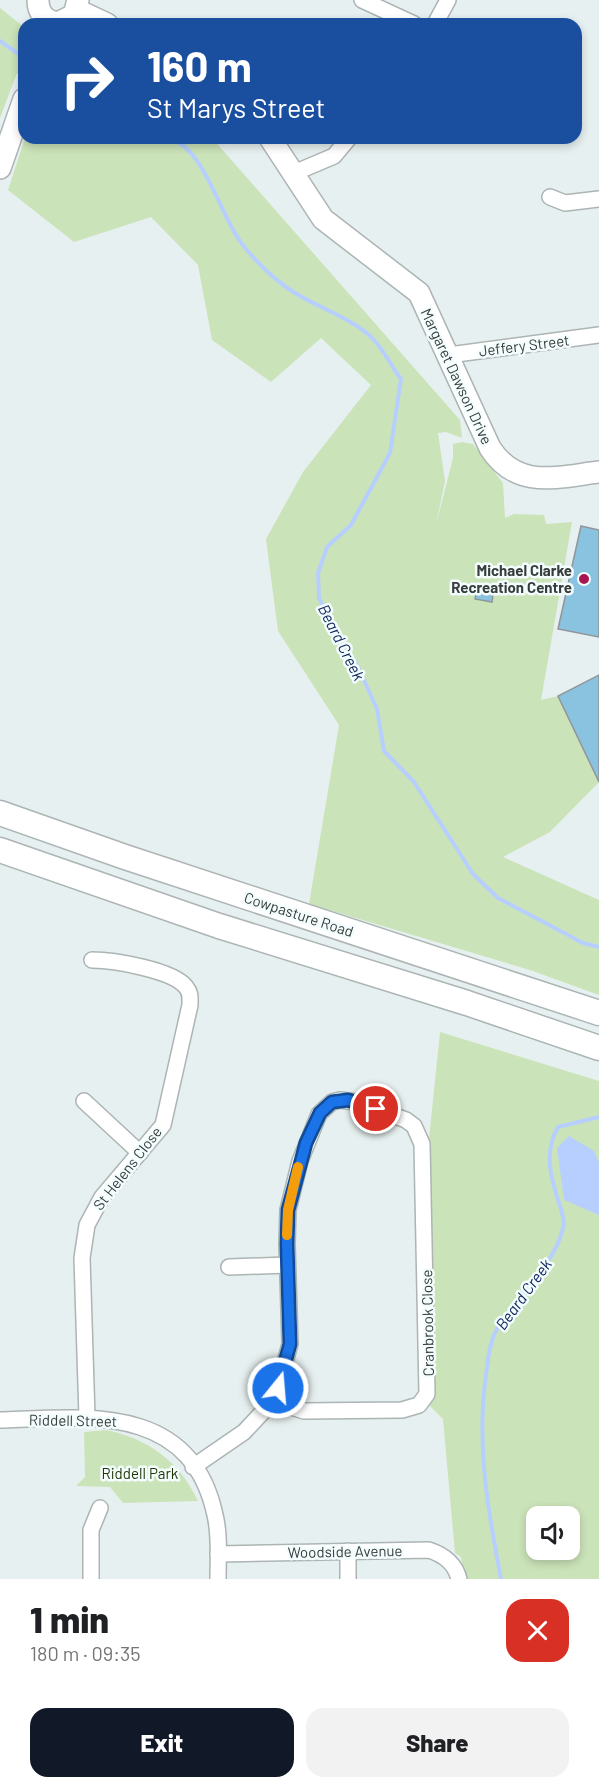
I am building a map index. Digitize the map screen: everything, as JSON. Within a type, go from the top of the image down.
[{"type":"main road","name":"Cowpasture Road","points":[[0,813],[125,857],[599,1013]]},
{"type":"main road","points":[[0,850],[219,926],[467,1003],[599,1048]]},
{"type":"street","points":[[38,0],[40,11],[47,18]]},
{"type":"street","points":[[362,0],[401,18]]},
{"type":"street","points":[[438,18],[448,0]]},
{"type":"street","points":[[67,18],[77,5],[97,18]]},
{"type":"street","points":[[0,168],[18,116]]},
{"type":"street","name":"Margaret Dawson Drive","points":[[274,144],[323,219],[419,293],[490,448],[500,463],[528,477],[542,478],[599,472]]},
{"type":"street","points":[[294,173],[334,156],[344,144]]},
{"type":"street","points":[[550,197],[565,203],[599,200]]},
{"type":"street","name":"Jeffery Street","points":[[449,355],[599,335]]},
{"type":"street","name":"St Helens Close","points":[[87,1417],[83,1241],[93,1210],[158,1132],[166,1115],[190,996],[185,985],[173,978],[124,962],[92,960]]},
{"type":"street","name":"Cranbrook Close","points":[[273,1401],[304,1411],[402,1410],[419,1405],[427,1394],[423,1153],[422,1144],[414,1126],[397,1116],[348,1100],[340,1100],[326,1106],[313,1126],[294,1178],[288,1218],[288,1265]]},
{"type":"street","points":[[84,1101],[140,1153]]},
{"type":"street","points":[[193,1467],[244,1432],[273,1401],[283,1374],[290,1344],[288,1265],[229,1267]]},
{"type":"street","name":"Riddell Street","points":[[0,1420],[87,1417],[124,1421],[152,1430],[171,1443],[193,1467],[213,1505],[218,1579]]},
{"type":"street","points":[[91,1579],[91,1530],[100,1508]]},
{"type":"street","name":"Woodside Avenue","points":[[218,1554],[429,1550],[447,1558],[459,1579]]},
{"type":"street","points":[[348,1551],[348,1579]]},
{"type":"green space","points":[[0,8],[18,22],[18,74],[0,118]]},
{"type":"green space","points":[[23,144],[217,144],[460,420],[462,438],[446,432],[438,433],[445,481],[436,525],[453,458],[453,444],[462,442],[473,444],[503,483],[505,518],[514,514],[544,515],[546,524],[572,522],[541,700],[558,696],[599,782],[550,832],[503,857],[599,900],[599,995],[530,970],[309,904],[339,725],[278,631],[266,539],[303,472],[371,385],[321,338],[271,382],[212,340],[198,265],[151,217],[74,242],[8,190]]},
{"type":"green space","points":[[440,1032],[599,1081],[599,1579],[465,1579],[461,1557],[455,1553],[443,1419],[429,1405],[433,1385],[429,1139]]},
{"type":"green space","name":"Riddell Park","points":[[106,1430],[136,1439],[161,1454],[182,1474],[198,1501],[123,1503],[110,1487],[76,1486],[85,1477],[84,1432]]},
{"type":"water","points":[[569,1136],[594,1151],[599,1162],[599,1215],[564,1200],[557,1148]]},
{"type":"building","name":"Michael Clarke Recreation Centre","points":[[581,526],[599,530],[599,637],[558,629]]},
{"type":"building","points":[[477,590],[493,594],[492,602],[475,599]]},
{"type":"building","points":[[599,675],[599,782],[558,696]]},
{"type":"waterway","name":"Beard Creek","points":[[0,41],[18,54]]},
{"type":"waterway","name":"Beard Creek","points":[[181,144],[194,157],[203,171],[228,221],[255,259],[286,287],[306,300],[349,321],[369,335],[401,379],[390,453],[351,525],[327,547],[318,573],[319,598],[332,626],[358,667],[377,709],[384,751],[414,782],[473,874],[498,898],[583,943],[599,947]]},
{"type":"waterway","name":"Beard Creek","points":[[501,1579],[488,1503],[483,1452],[483,1401],[490,1347],[504,1318],[551,1256],[563,1228],[563,1217],[550,1166],[553,1137],[558,1127],[599,1117]]},
{"type":"slow traffic","points":[[287,1235],[288,1210],[298,1167]]},
{"type":"place","name":"Michael Clarke Recreation Centre","points":[[584,579]]},
{"type":"route","points":[[278,1388],[290,1344],[288,1210],[294,1178],[306,1143],[320,1113],[332,1102],[348,1100],[376,1109]]}]
